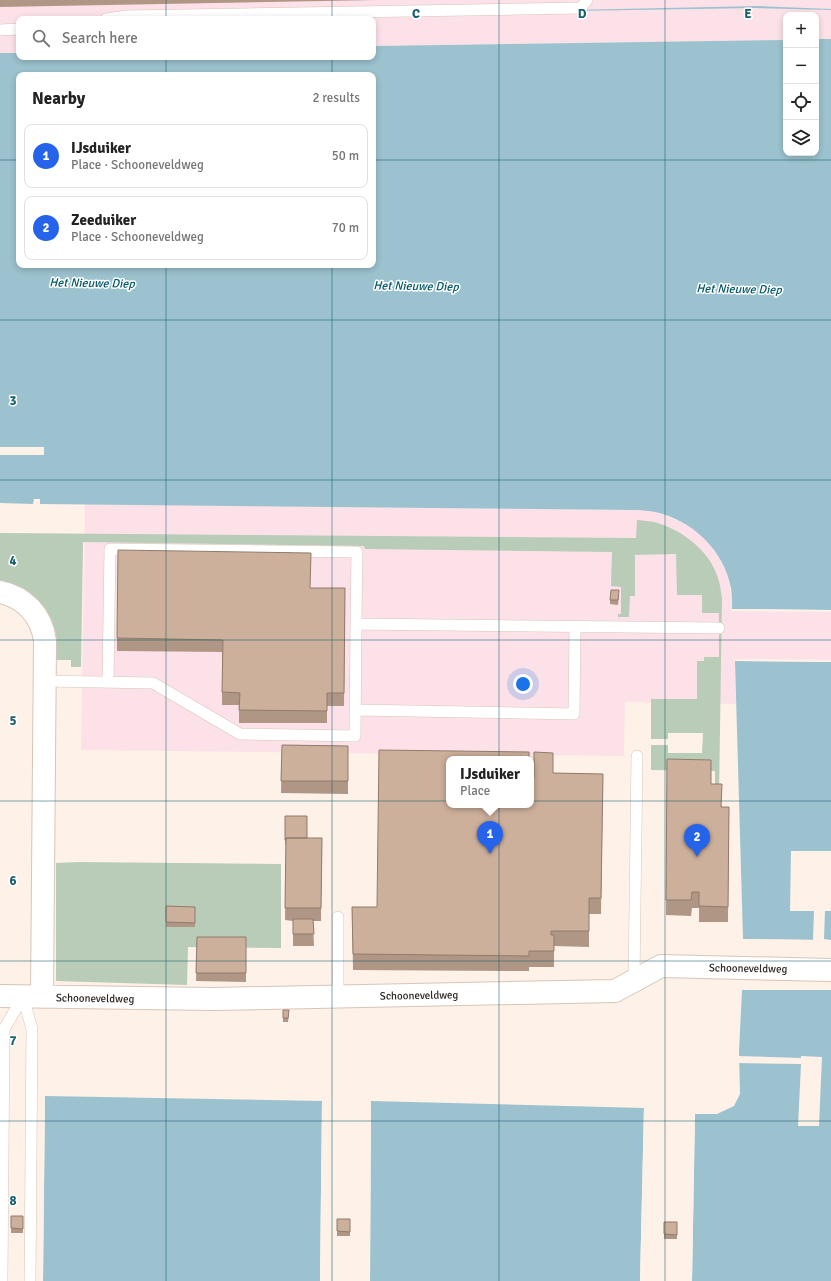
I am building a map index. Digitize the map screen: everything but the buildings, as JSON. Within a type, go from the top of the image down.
[{"type":"street","points":[[0,592],[10,595],[24,603],[34,613],[42,625],[45,640],[45,682],[32,997]]},
{"type":"street","name":"Schooneveldweg","points":[[0,996],[212,999],[616,991],[660,966],[831,970]]},
{"type":"lane","points":[[127,16],[516,5],[581,8],[587,0]]},
{"type":"lane","points":[[0,30],[16,30]]},
{"type":"lane","points":[[45,682],[153,683],[240,734],[355,736],[357,552],[110,549],[108,682]]},
{"type":"lane","points":[[356,624],[719,628]]},
{"type":"lane","points":[[355,710],[574,714],[576,626]]},
{"type":"lane","points":[[634,981],[637,756]]},
{"type":"lane","points":[[338,917],[338,997]]},
{"type":"lane","points":[[2,1281],[4,1029],[32,997]]},
{"type":"lane","points":[[30,1281],[32,997]]},
{"type":"shaded area","points":[[0,0],[831,0],[831,39],[819,39],[819,12],[783,12],[783,40],[376,46],[376,16],[16,16],[16,53],[0,53]]},
{"type":"shaded area","points":[[85,504],[636,510],[655,512],[686,524],[710,544],[720,558],[726,571],[730,586],[732,609],[831,610],[831,662],[735,661],[736,704],[625,702],[624,756],[81,750]]},
{"type":"green space","points":[[637,520],[658,523],[685,536],[708,557],[718,578],[722,599],[719,795],[715,795],[715,771],[651,770],[651,745],[668,745],[668,753],[702,753],[703,733],[668,733],[668,739],[651,739],[651,699],[697,699],[697,661],[704,661],[704,657],[719,657],[719,613],[702,613],[702,595],[677,595],[676,554],[635,555],[635,596],[630,596],[629,617],[618,617],[618,614],[621,614],[621,587],[611,586],[612,552],[365,549],[364,546],[83,542],[81,667],[71,667],[71,660],[56,660],[56,638],[54,628],[49,615],[40,603],[30,593],[0,581],[0,533],[636,538]]},
{"type":"green space","points":[[56,863],[281,864],[281,948],[188,947],[187,985],[56,981]]},
{"type":"water","points":[[759,6],[831,10],[755,8],[571,10]]},
{"type":"water","name":"Het Nieuwe Diep","points":[[819,39],[831,39],[831,610],[732,609],[731,588],[727,574],[714,549],[682,522],[669,516],[648,511],[40,504],[40,499],[34,499],[33,504],[0,503],[0,53],[16,53],[16,60],[376,60],[376,46],[783,40],[783,156],[819,156]]},
{"type":"water","points":[[735,661],[831,662],[831,940],[743,939]]},
{"type":"water","points":[[742,990],[831,990],[831,1281],[692,1281],[695,1114],[717,1114],[734,1106],[740,1094],[739,1052]]},
{"type":"water","points":[[45,1096],[322,1101],[320,1281],[43,1281]]},
{"type":"water","points":[[371,1101],[644,1108],[640,1281],[370,1281]]},
{"type":"pier","points":[[0,447],[44,447],[44,455],[0,455]]},
{"type":"pier","points":[[730,609],[831,610],[831,612],[732,611]]},
{"type":"pier","points":[[734,659],[831,660],[831,662],[733,661]]},
{"type":"pier","points":[[791,851],[831,851],[831,911],[825,911],[824,939],[831,940],[831,942],[743,941],[743,939],[813,940],[814,911],[790,911]]},
{"type":"pier","points":[[742,988],[831,988],[831,990],[742,990]]},
{"type":"pier","points":[[737,1056],[801,1058],[801,1056],[822,1057],[819,1126],[798,1126],[801,1064],[737,1063]]},
{"type":"pier","points":[[43,1094],[45,1094],[43,1281],[41,1281]]},
{"type":"pier","points":[[322,1099],[324,1101],[322,1281],[320,1281]]},
{"type":"pier","points":[[370,1099],[370,1281],[368,1281]]},
{"type":"pier","points":[[644,1106],[646,1108],[642,1281],[640,1281]]},
{"type":"pier","points":[[695,1112],[692,1281],[690,1281],[693,1114]]},
{"type":"place","name":"IJsduiker","points":[[490,854]]},
{"type":"place","name":"Zeeduiker","points":[[697,857]]}]
